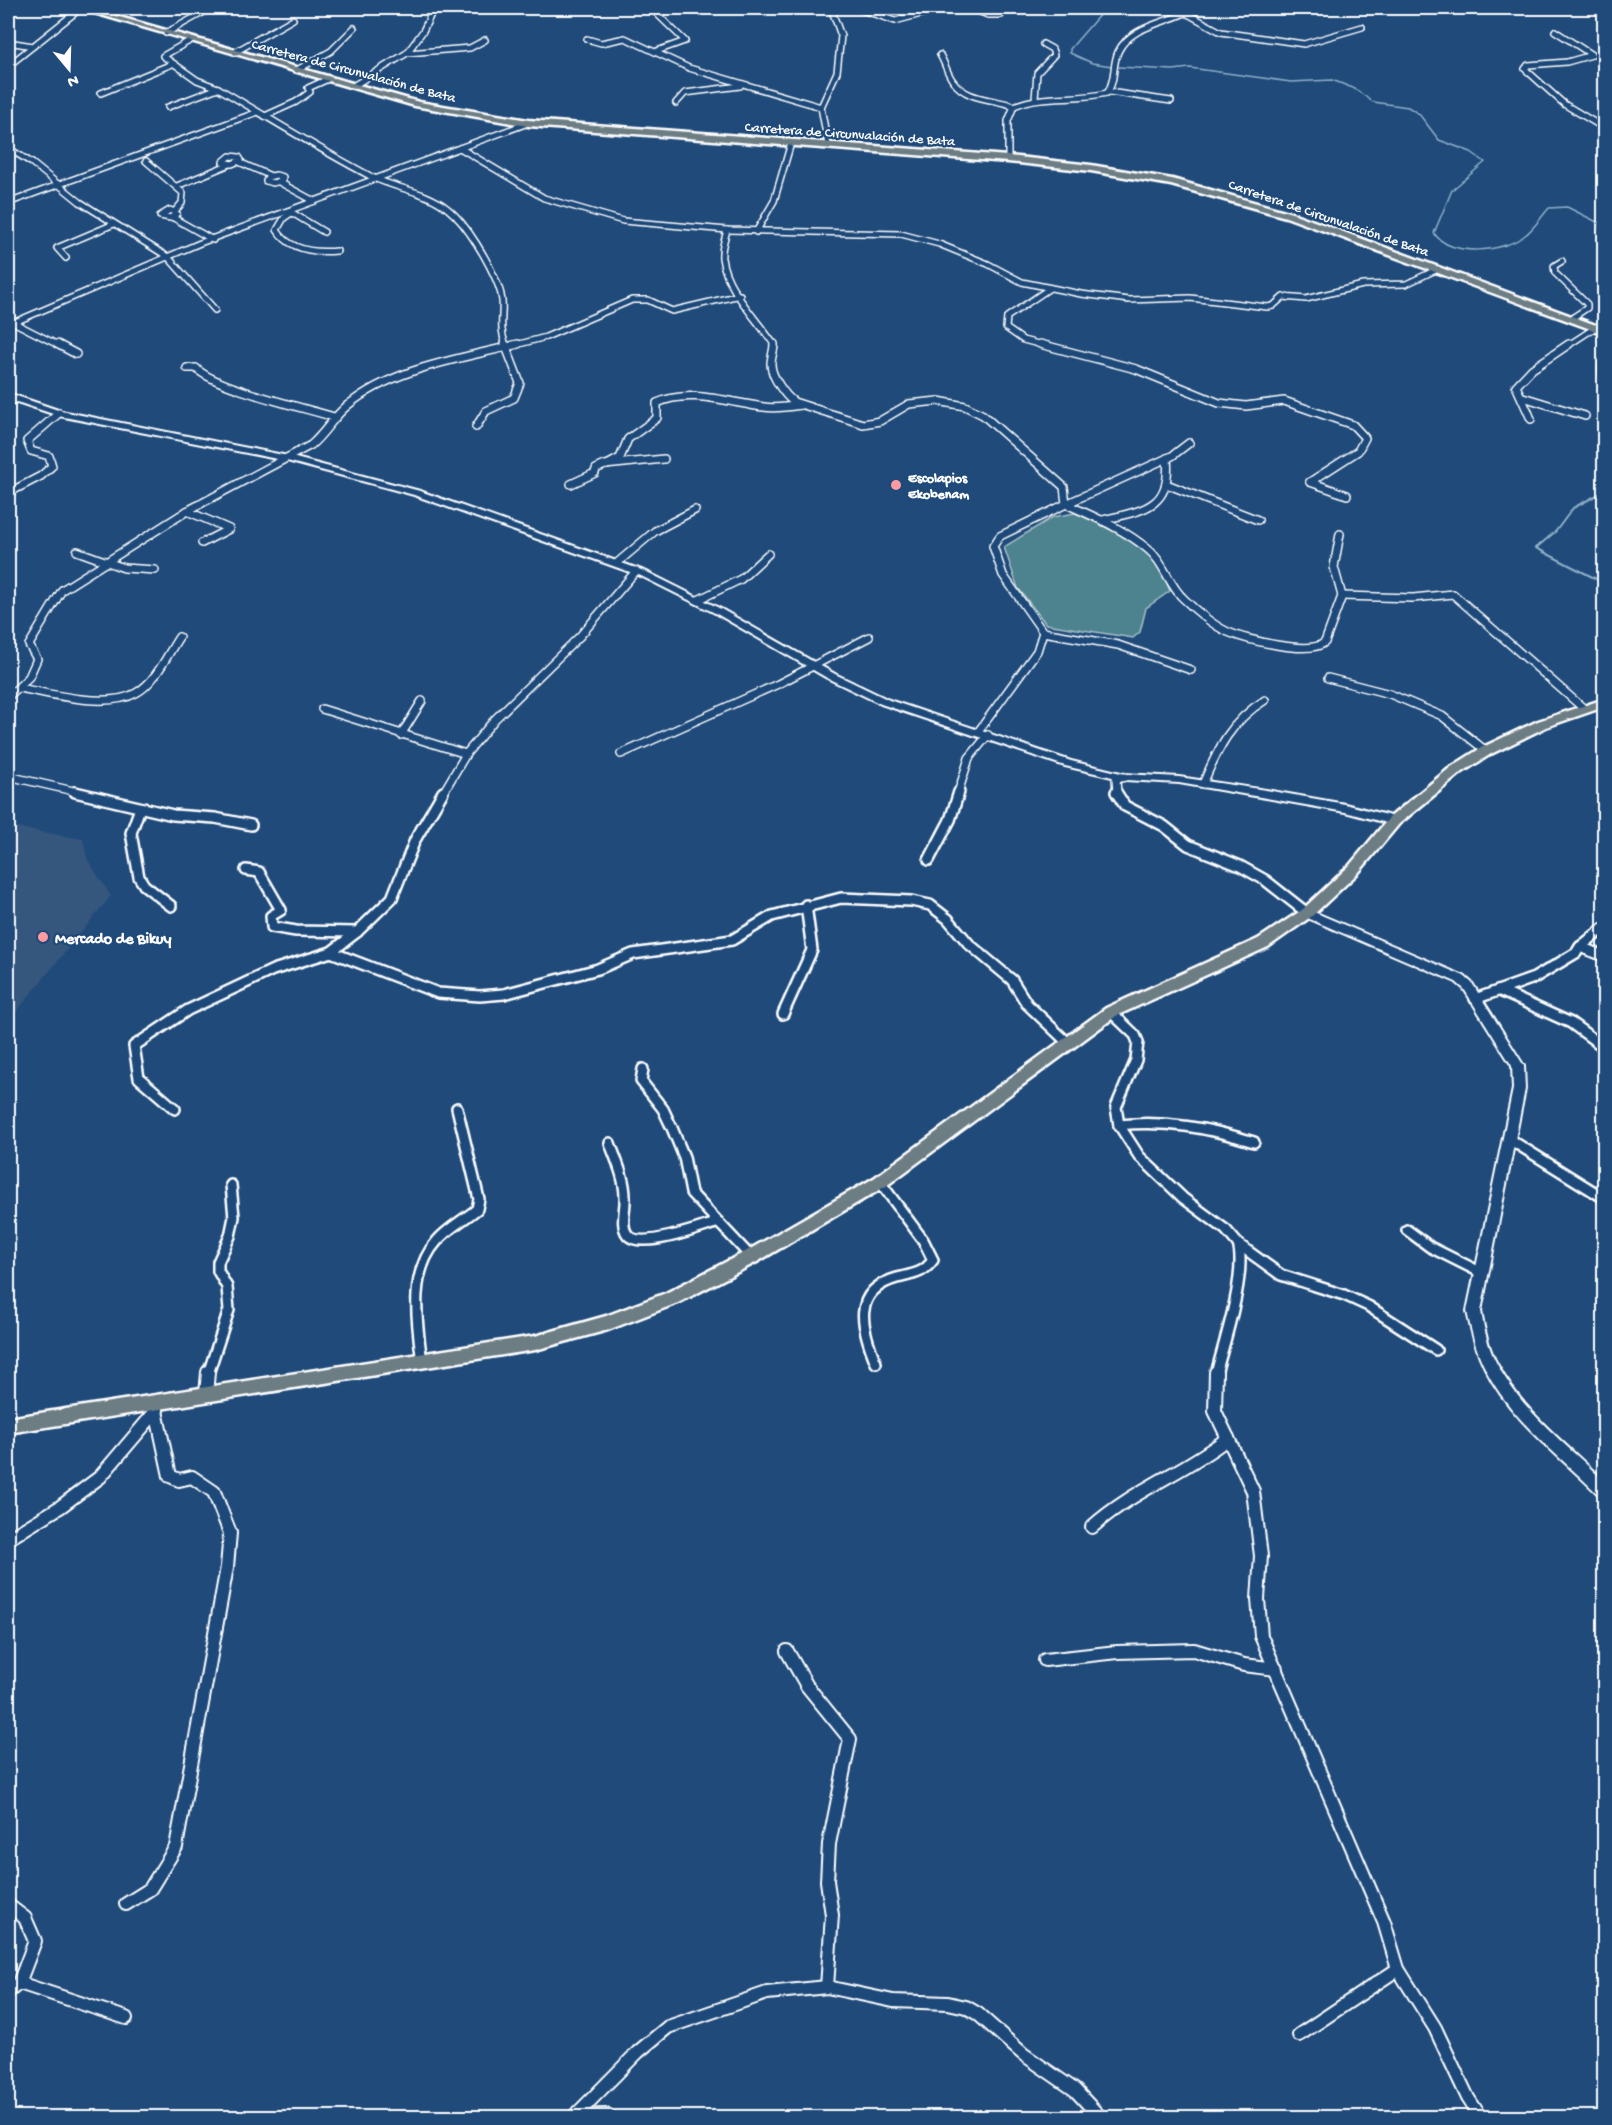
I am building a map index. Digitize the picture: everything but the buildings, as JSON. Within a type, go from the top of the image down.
[{"type":"main road","name":"Carretera de Circunvalación de Bata","points":[[81,8],[103,10],[166,33],[445,110],[528,123],[1008,159],[1133,174],[1213,192],[1289,215],[1600,329]]},
{"type":"main road","points":[[8,1426],[158,1407],[206,1395],[534,1343],[608,1323],[672,1298],[751,1257],[880,1182],[1066,1042],[1111,1012],[1263,943],[1307,913],[1354,869],[1394,821],[1456,770],[1486,751],[1583,708],[1605,703]]},
{"type":"street","points":[[8,66],[81,8]]},
{"type":"street","points":[[166,33],[206,11],[222,8]]},
{"type":"street","points":[[353,86],[407,53],[423,31],[434,8]]},
{"type":"street","points":[[657,8],[655,12],[686,41],[657,51]]},
{"type":"street","points":[[828,145],[821,122],[821,107],[824,96],[834,80],[841,48],[841,36],[831,8]]},
{"type":"street","points":[[856,8],[895,21],[944,8]]},
{"type":"street","points":[[970,8],[988,15],[1001,15]]},
{"type":"street","points":[[1109,92],[1118,52],[1134,33],[1188,14],[1195,9],[1206,8]]},
{"type":"street","points":[[1188,14],[1221,32],[1304,44],[1345,34],[1362,27]]},
{"type":"street","points":[[234,52],[293,19]]},
{"type":"street","points":[[297,70],[335,48],[354,28]]},
{"type":"street","points":[[1555,31],[1592,55],[1568,62],[1528,65],[1525,69],[1564,104],[1605,128]]},
{"type":"street","points":[[587,39],[601,43],[625,38],[657,51],[689,68],[742,86],[821,107]]},
{"type":"street","points":[[191,40],[163,56],[197,80],[218,88],[374,178],[442,204],[466,228],[501,293],[504,309],[499,321],[517,375],[519,388],[508,402],[481,414],[476,427]]},
{"type":"street","points":[[407,53],[464,49],[485,40]]},
{"type":"street","points":[[8,42],[33,46]]},
{"type":"street","points":[[1035,99],[1036,73],[1054,55],[1052,49],[1043,44]]},
{"type":"street","points":[[939,55],[947,64],[949,76],[968,95],[1014,106],[1035,99],[1094,97],[1109,92],[1171,102]]},
{"type":"street","points":[[101,93],[172,64]]},
{"type":"street","points":[[265,116],[303,97],[310,92],[308,88],[328,79]]},
{"type":"street","points":[[676,103],[678,98],[685,93],[742,86]]},
{"type":"street","points":[[168,107],[218,88]]},
{"type":"street","points":[[1008,159],[1008,121],[1014,106]]},
{"type":"street","points":[[8,203],[258,112]]},
{"type":"street","points":[[8,325],[168,257],[374,178],[528,123]]},
{"type":"street","points":[[756,232],[774,201],[790,143]]},
{"type":"street","points":[[8,148],[114,224],[168,257],[215,310]]},
{"type":"street","points":[[460,148],[555,203],[623,221],[756,232],[901,234],[939,244],[988,264],[1022,282],[1129,300],[1190,298],[1267,308],[1283,297],[1306,299],[1363,285],[1406,284],[1438,269]]},
{"type":"street","points":[[177,186],[230,164],[223,162],[223,159],[237,156],[241,160],[239,162],[271,176],[283,177],[283,180],[279,182],[314,201]]},
{"type":"street","points":[[146,161],[177,186],[184,197],[174,214],[213,240]]},
{"type":"street","points":[[290,212],[324,232]]},
{"type":"street","points":[[290,212],[277,230],[281,237],[309,251],[338,251]]},
{"type":"street","points":[[66,258],[57,248],[114,224]]},
{"type":"street","points":[[727,230],[722,259],[740,295],[775,346],[771,365],[788,398],[801,405],[863,424],[880,421],[909,404],[938,401],[965,406],[983,415],[1061,482],[1064,487],[1066,504]]},
{"type":"street","points":[[1562,261],[1554,266],[1555,273],[1587,304],[1587,308],[1572,318]]},
{"type":"street","points":[[1050,288],[1008,317],[1006,328],[1012,334],[1023,340],[1136,369],[1219,403],[1246,406],[1284,401],[1353,426],[1365,438],[1363,445],[1358,451],[1310,482],[1347,495]]},
{"type":"street","points":[[8,698],[29,677],[37,659],[29,645],[62,590],[187,511],[288,459],[326,432],[334,417],[350,403],[381,383],[434,365],[546,337],[632,300],[648,300],[672,311],[740,295]]},
{"type":"street","points":[[8,320],[76,354]]},
{"type":"street","points":[[1527,409],[1531,418],[1516,386],[1525,376],[1600,329]]},
{"type":"street","points":[[187,368],[196,368],[202,375],[244,390],[334,417]]},
{"type":"street","points":[[1523,397],[1585,416]]},
{"type":"street","points":[[571,484],[620,458],[620,451],[635,430],[657,418],[657,403],[667,398],[707,399],[777,408],[801,405]]},
{"type":"street","points":[[10,400],[59,413],[288,459],[417,493],[636,571],[698,600],[816,668],[885,702],[933,720],[988,735],[1079,766],[1125,777],[1203,784],[1345,808],[1394,821]]},
{"type":"street","points":[[8,493],[49,470],[52,460],[50,456],[31,451],[27,441],[59,413]]},
{"type":"street","points":[[1190,443],[1167,458],[1000,536],[993,546],[1003,575],[1043,632],[1090,637],[1121,645],[1191,670]]},
{"type":"street","points":[[1103,520],[1154,506],[1162,500],[1169,485],[1167,458]]},
{"type":"street","points":[[607,465],[664,459]]},
{"type":"street","points":[[1169,485],[1258,520]]},
{"type":"street","points":[[1066,504],[1103,520],[1156,556],[1182,598],[1227,632],[1286,646],[1320,647],[1325,642],[1342,596],[1334,567],[1340,534]]},
{"type":"street","points":[[616,563],[648,536],[695,510]]},
{"type":"street","points":[[187,511],[229,527],[202,543]]},
{"type":"street","points":[[77,551],[138,571],[155,570]]},
{"type":"street","points":[[698,600],[741,579],[768,554]]},
{"type":"street","points":[[175,1109],[139,1078],[134,1046],[188,1010],[273,970],[331,952],[357,932],[392,898],[415,840],[466,754],[495,719],[580,636],[636,571]]},
{"type":"street","points":[[1342,596],[1413,598],[1453,594],[1583,708]]},
{"type":"street","points":[[978,732],[1036,651],[1043,632]]},
{"type":"street","points":[[20,688],[79,696],[129,696],[143,688],[179,637]]},
{"type":"street","points":[[621,754],[816,668],[869,637]]},
{"type":"street","points":[[1328,678],[1390,694],[1442,716],[1486,751]]},
{"type":"street","points":[[1203,784],[1227,729],[1248,709],[1265,700]]},
{"type":"street","points":[[401,735],[422,701]]},
{"type":"street","points":[[322,710],[466,754]]},
{"type":"street","points":[[929,860],[950,820],[969,758],[988,735]]},
{"type":"street","points":[[8,776],[173,815],[215,818],[251,825]]},
{"type":"street","points":[[1125,777],[1116,779],[1116,792],[1125,806],[1164,826],[1188,845],[1240,866],[1265,880],[1307,913],[1461,979],[1475,999],[1518,1066],[1519,1089],[1480,1272],[1474,1311],[1477,1335],[1489,1364],[1516,1407],[1605,1490]]},
{"type":"street","points":[[140,808],[131,833],[139,877],[144,885],[171,906]]},
{"type":"street","points":[[246,870],[260,872],[281,910],[271,916],[272,927],[296,931],[357,932]]},
{"type":"street","points":[[331,952],[438,993],[480,996],[504,994],[598,969],[612,961],[633,954],[732,940],[772,916],[806,905],[841,898],[911,901],[930,905],[948,920],[969,944],[1012,980],[1027,1004],[1066,1042]]},
{"type":"street","points":[[783,1014],[812,950],[806,905]]},
{"type":"street","points":[[1475,999],[1534,978],[1576,953],[1580,947],[1605,928]]},
{"type":"street","points":[[1580,947],[1605,956]]},
{"type":"street","points":[[1500,991],[1571,1023],[1601,1045]]},
{"type":"street","points":[[1111,1012],[1135,1035],[1138,1042],[1136,1060],[1116,1107],[1119,1125],[1139,1156],[1183,1198],[1226,1230],[1238,1244],[1281,1275],[1312,1287],[1344,1295],[1368,1306],[1436,1350]]},
{"type":"street","points":[[643,1069],[641,1081],[663,1109],[672,1128],[684,1157],[691,1192],[716,1223],[751,1257]]},
{"type":"street","points":[[422,1362],[415,1306],[418,1286],[429,1251],[437,1240],[477,1209],[480,1199],[457,1108]]},
{"type":"street","points":[[1119,1125],[1143,1122],[1186,1125],[1254,1142]]},
{"type":"street","points":[[1509,1139],[1605,1198]]},
{"type":"street","points":[[610,1143],[625,1193],[624,1226],[628,1237],[635,1241],[648,1241],[716,1223]]},
{"type":"street","points":[[876,1363],[861,1317],[870,1293],[886,1282],[925,1271],[933,1260],[923,1240],[880,1182]]},
{"type":"street","points":[[206,1395],[208,1367],[222,1336],[229,1310],[227,1287],[218,1271],[218,1262],[230,1236],[234,1217],[231,1185]]},
{"type":"street","points":[[1407,1230],[1430,1247],[1480,1272]]},
{"type":"street","points":[[1238,1244],[1241,1254],[1235,1297],[1215,1377],[1214,1394],[1215,1411],[1253,1491],[1260,1556],[1258,1616],[1261,1636],[1375,1901],[1398,1969],[1435,2028],[1468,2098],[1481,2118]]},
{"type":"street","points":[[8,1539],[60,1507],[100,1477],[158,1407]]},
{"type":"street","points":[[126,1904],[150,1889],[176,1847],[228,1567],[226,1557],[230,1533],[214,1492],[192,1477],[179,1480],[170,1476],[158,1407]]},
{"type":"street","points":[[1092,1527],[1111,1508],[1206,1457],[1228,1438]]},
{"type":"street","points":[[1045,1660],[1117,1652],[1194,1650],[1244,1665],[1276,1669]]},
{"type":"street","points":[[787,1651],[807,1686],[850,1739],[829,1844],[827,1881],[832,1915],[827,1988]]},
{"type":"street","points":[[8,1905],[25,1918],[35,1941],[19,1983],[8,1992]]},
{"type":"street","points":[[1299,2035],[1398,1969]]},
{"type":"street","points":[[19,1983],[126,2018]]},
{"type":"street","points":[[574,2117],[638,2052],[668,2027],[767,1993],[827,1988],[893,2001],[948,2003],[966,2007],[978,2014],[1023,2054],[1075,2090],[1101,2118]]},
{"type":"street","points":[[574,2117],[607,2115],[611,2118]]},
{"type":"shaded area","name":"Mercado de Bikuy","points":[[8,826],[83,839],[87,858],[111,896],[13,1016],[8,1016]]},
{"type":"green space","points":[[1075,513],[1134,544],[1154,560],[1161,569],[1170,591],[1146,608],[1140,632],[1133,638],[1046,624],[1018,588],[1004,547],[1053,517]]},
{"type":"waterway","points":[[1032,8],[1033,13],[1050,13],[1062,8]]},
{"type":"waterway","points":[[1101,8],[1101,13],[1070,49],[1070,53],[1092,63],[1112,66]]},
{"type":"waterway","points":[[1119,67],[1173,70],[1190,68],[1291,82],[1332,80],[1353,88],[1373,102],[1408,107],[1419,114],[1439,140],[1471,152],[1485,162],[1452,190],[1434,233],[1442,241],[1464,249],[1491,249],[1503,246],[1528,233],[1549,208],[1567,207],[1599,223],[1604,248]]},
{"type":"waterway","points":[[1604,350],[1598,369],[1604,388]]},
{"type":"waterway","points":[[1604,487],[1601,493],[1573,508],[1556,531],[1536,548],[1604,583]]},
{"type":"place","name":"Escolapios Ekobenam","points":[[896,485]]},
{"type":"place","name":"Mercado de Bikuy","points":[[43,937]]}]
